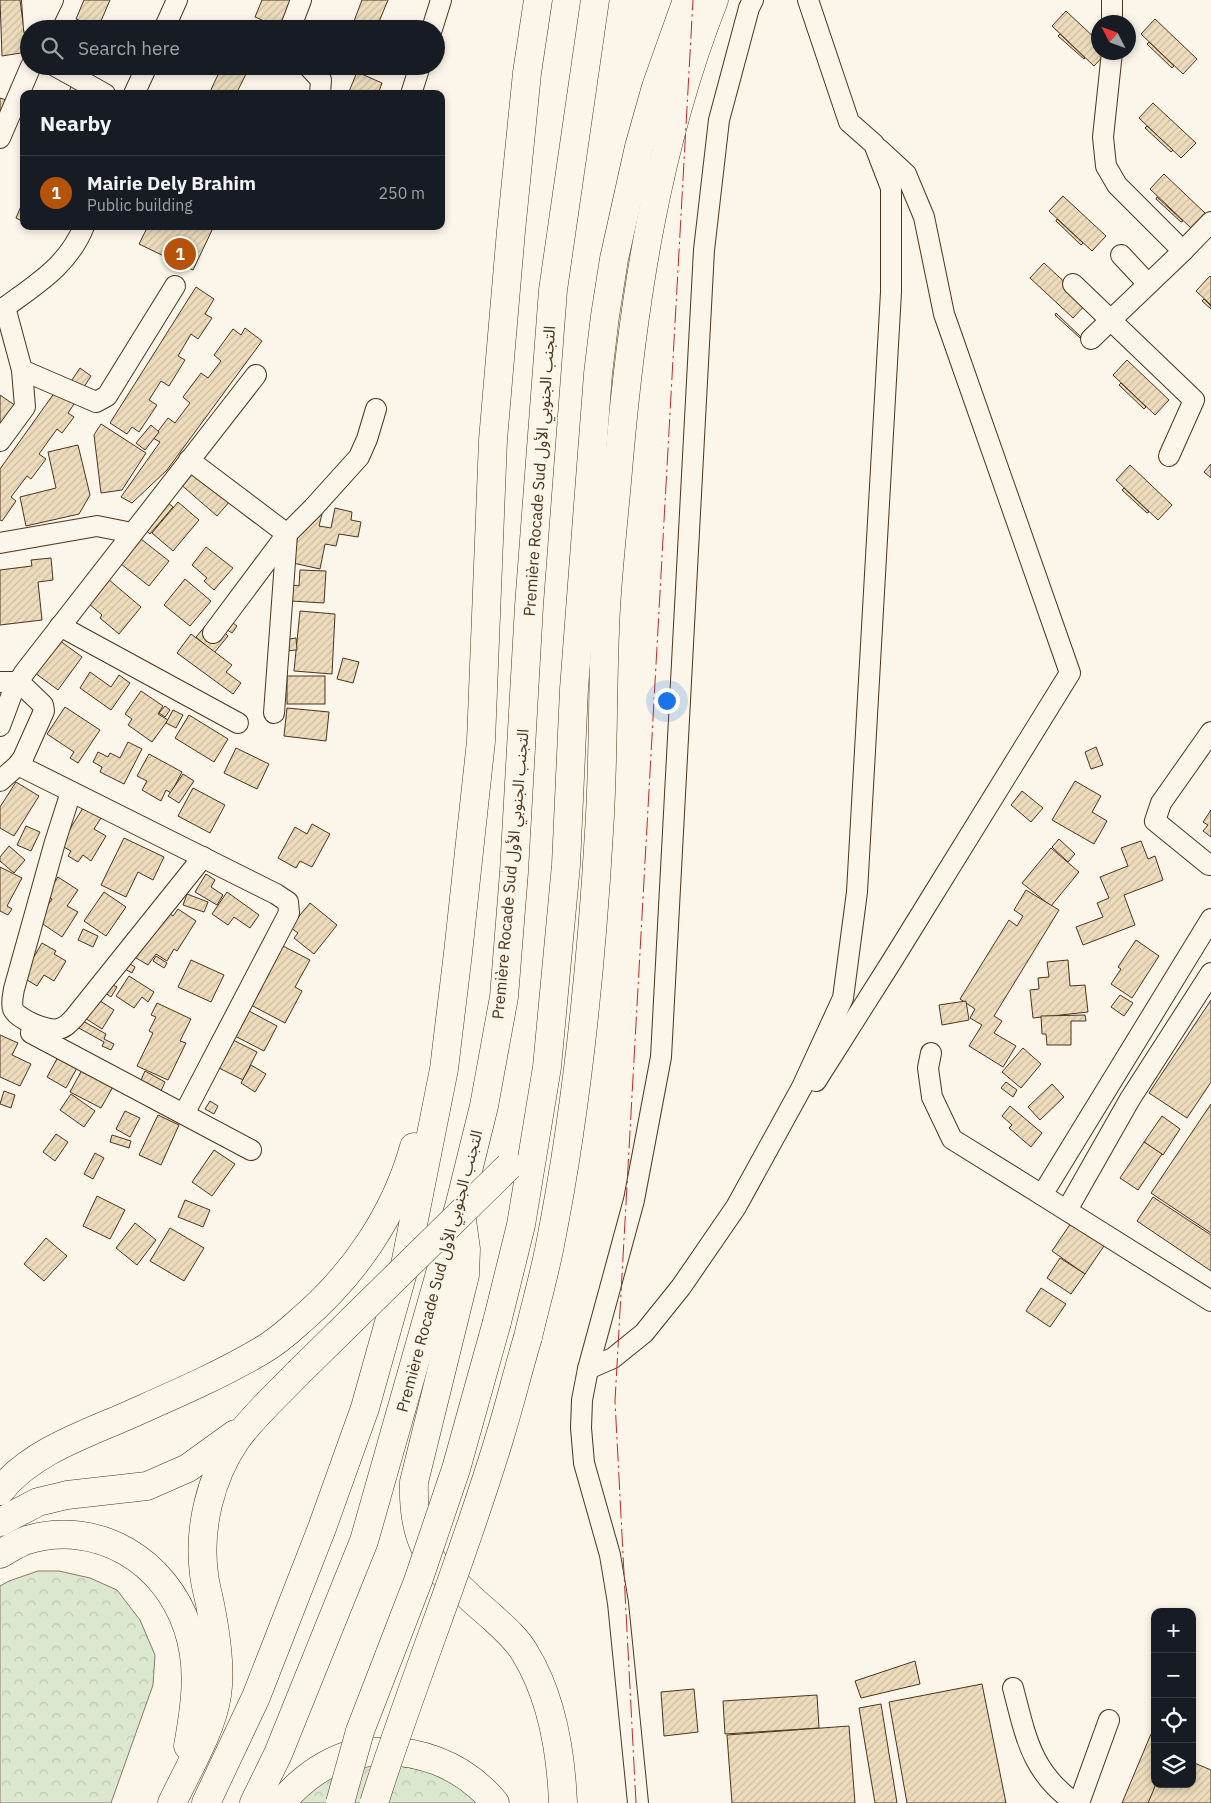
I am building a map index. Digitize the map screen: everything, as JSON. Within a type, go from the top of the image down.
[{"type":"highway","points":[[206,1803],[256,1697],[322,1528],[365,1408],[405,1265],[444,1069],[481,741],[493,440],[525,93],[538,0]]},
{"type":"highway","name":"Première Rocade Sud التجنب الجنوبي الأول","points":[[254,1803],[278,1754],[364,1541],[460,1203],[484,1106],[504,997],[514,872],[530,596],[552,290],[595,0]]},
{"type":"highway","points":[[340,1803],[360,1730],[418,1581],[456,1469],[497,1322],[521,1225],[547,1067],[566,864],[574,689],[598,374],[605,316],[616,250],[639,146],[656,87],[687,0]]},
{"type":"highway","points":[[374,1803],[398,1727],[460,1557],[497,1446],[528,1337],[550,1248],[566,1158],[588,979],[600,829],[607,597],[625,390],[634,322],[664,156],[679,100],[714,0]]},
{"type":"highway","points":[[172,1803],[211,1722],[218,1694],[218,1665],[204,1575],[202,1548],[211,1491],[224,1461],[236,1440],[250,1423],[298,1373],[509,1166],[526,1129],[547,1067]]},
{"type":"highway","points":[[0,1491],[9,1480],[40,1458],[74,1438],[205,1381],[263,1350],[314,1310],[336,1288],[376,1235],[408,1169],[433,1088],[444,1069]]},
{"type":"highway","points":[[460,1203],[466,1249],[465,1275],[414,1482],[413,1502],[418,1526],[426,1549],[438,1568],[505,1629],[525,1652],[540,1681],[553,1726],[560,1762],[563,1803]]},
{"type":"highway","points":[[0,1522],[38,1502],[67,1495],[146,1486],[188,1468],[250,1423]]},
{"type":"highway","points":[[0,1554],[26,1540],[60,1534],[84,1536],[106,1542],[144,1562],[160,1578],[179,1604],[189,1631],[197,1687],[185,1760],[172,1803]]},
{"type":"highway","points":[[281,1803],[315,1771],[346,1756],[381,1751],[416,1754],[446,1763],[484,1789],[495,1803]]},
{"type":"street","points":[[32,0],[33,20]]},
{"type":"street","points":[[44,20],[54,0]]},
{"type":"street","points":[[168,20],[177,0]]},
{"type":"street","points":[[293,20],[301,0]]},
{"type":"street","points":[[435,20],[442,0]]},
{"type":"street","points":[[638,1803],[618,1603],[610,1555],[584,1463],[581,1428],[582,1400],[588,1369],[634,1200],[661,1057],[704,250],[720,120],[749,8],[753,0]]},
{"type":"street","points":[[588,1369],[613,1358],[644,1333],[681,1287],[736,1207],[892,961],[1070,673],[944,314],[924,217],[906,174],[849,122],[808,0]]},
{"type":"street","points":[[1112,0],[1112,15]]},
{"type":"street","points":[[1111,60],[1103,137],[1106,166],[1117,185],[1184,251]]},
{"type":"street","points":[[21,90],[27,75]]},
{"type":"street","points":[[71,75],[98,90]]},
{"type":"street","points":[[136,90],[143,75]]},
{"type":"street","points":[[316,75],[321,80],[320,90]]},
{"type":"street","points":[[412,90],[417,75]]},
{"type":"street","points":[[0,138],[20,92]]},
{"type":"street","points":[[736,1207],[802,1087],[843,998],[853,921],[858,872],[891,292],[891,188],[874,144]]},
{"type":"street","points":[[1092,339],[1209,228]]},
{"type":"street","points":[[0,441],[25,406],[22,370],[3,309],[57,268],[68,256],[83,230]]},
{"type":"street","points":[[1120,254],[1148,284]]},
{"type":"street","points":[[1073,284],[1194,400],[1169,456]]},
{"type":"street","points":[[22,370],[96,402],[107,396],[175,286]]},
{"type":"street","points":[[9,682],[60,626],[256,375]]},
{"type":"street","points":[[212,633],[287,534],[359,457],[367,439],[376,409]]},
{"type":"street","points":[[189,460],[287,534]]},
{"type":"street","points":[[0,542],[97,526],[132,534]]},
{"type":"street","points":[[274,713],[287,534]]},
{"type":"street","points":[[60,626],[238,723]]},
{"type":"street","points":[[0,726],[12,691],[9,682]]},
{"type":"street","points":[[0,781],[18,765],[27,752],[44,711],[43,705],[9,682]]},
{"type":"street","points":[[1209,865],[1155,821],[1161,803],[1211,732]]},
{"type":"street","points":[[18,765],[276,894],[288,902],[289,914],[184,1114]]},
{"type":"street","points":[[72,792],[55,842],[14,989],[13,1009],[19,1017],[47,1029],[57,1030],[66,1026],[203,857]]},
{"type":"street","points":[[1042,1195],[1211,919]]},
{"type":"street","points":[[1067,1210],[1130,1099],[1211,973]]},
{"type":"street","points":[[31,1033],[251,1150]]},
{"type":"street","points":[[931,1053],[928,1068],[932,1097],[952,1139],[1211,1301]]},
{"type":"street","points":[[1013,1688],[1027,1740],[1038,1765],[1050,1782],[1075,1803]]},
{"type":"street","points":[[1079,1803],[1109,1720]]},
{"type":"green space","points":[[38,1571],[59,1571],[90,1578],[117,1590],[140,1620],[155,1655],[153,1685],[111,1803],[0,1803],[0,1586]]},
{"type":"green space","points":[[366,1760],[446,1774],[478,1803],[293,1803],[300,1793]]},
{"type":"building","points":[[0,0],[20,0],[23,20],[20,20],[20,53],[2,56]]},
{"type":"building","points":[[84,0],[110,0],[101,20],[76,19]]},
{"type":"building","points":[[262,0],[292,0],[283,20],[262,20],[255,17]]},
{"type":"building","points":[[362,0],[388,0],[380,20],[354,20]]},
{"type":"building","points":[[1066,11],[1091,34],[1091,60],[1100,60],[1094,66],[1052,26]]},
{"type":"building","points":[[1155,19],[1197,59],[1183,74],[1141,34]]},
{"type":"building","points":[[1060,34],[1085,58],[1084,59],[1058,36]]},
{"type":"building","points":[[1149,42],[1174,66],[1172,68],[1147,44]]},
{"type":"building","points":[[218,75],[246,75],[238,90],[211,90]]},
{"type":"building","points":[[356,75],[364,75],[382,83],[379,90],[350,90]]},
{"type":"building","points":[[73,82],[89,90],[70,90]]},
{"type":"building","points":[[0,98],[6,100],[0,115]]},
{"type":"building","points":[[1153,103],[1196,143],[1181,158],[1139,118]]},
{"type":"building","points":[[1147,126],[1173,150],[1171,152],[1145,128]]},
{"type":"building","points":[[1164,174],[1206,214],[1192,229],[1150,189]]},
{"type":"building","points":[[1063,196],[1106,236],[1092,251],[1049,211]]},
{"type":"building","points":[[1157,197],[1183,221],[1181,222],[1156,199]]},
{"type":"building","points":[[20,208],[20,220],[16,218]]},
{"type":"building","points":[[1057,219],[1083,243],[1081,245],[1056,221]]},
{"type":"building","points":[[146,230],[212,230],[193,270],[139,244]]},
{"type":"building","points":[[1044,263],[1087,303],[1073,318],[1030,278]]},
{"type":"building","points":[[1211,277],[1211,305],[1196,291]]},
{"type":"building","points":[[196,287],[214,299],[205,314],[212,318],[198,339],[191,334],[178,356],[185,360],[169,386],[161,381],[149,400],[157,405],[139,432],[132,427],[127,434],[110,423]]},
{"type":"building","points":[[1204,299],[1211,306],[1211,309],[1202,301]]},
{"type":"building","points":[[1056,313],[1081,337],[1080,338],[1055,315]]},
{"type":"building","points":[[245,328],[262,341],[167,470],[132,503],[121,497],[160,442],[153,438],[168,418],[175,423],[190,403],[183,397],[201,373],[208,378],[221,361],[214,355],[233,329],[241,335]]},
{"type":"building","points":[[1127,360],[1169,400],[1155,415],[1113,375]]},
{"type":"building","points":[[80,368],[91,376],[82,390],[70,383]]},
{"type":"building","points":[[1121,383],[1146,407],[1144,409],[1119,385]]},
{"type":"building","points":[[55,392],[76,401],[68,413],[74,417],[62,433],[57,429],[39,454],[46,459],[31,479],[27,476],[11,497],[16,501],[2,521],[0,520],[0,469]]},
{"type":"building","points":[[0,395],[16,406],[0,430]]},
{"type":"building","points":[[101,424],[146,453],[122,490],[101,493],[94,435]]},
{"type":"building","points":[[151,425],[159,432],[145,450],[136,443]]},
{"type":"building","points":[[78,445],[90,495],[79,514],[26,526],[20,497],[56,488],[48,452]]},
{"type":"building","points":[[198,459],[237,493],[217,516],[178,482]]},
{"type":"building","points":[[1211,464],[1211,478],[1204,472]]},
{"type":"building","points":[[1130,465],[1172,505],[1158,520],[1116,480]]},
{"type":"building","points":[[1124,488],[1149,512],[1147,513],[1122,490]]},
{"type":"building","points":[[166,501],[173,507],[150,534],[143,528]]},
{"type":"building","points":[[178,502],[199,520],[173,551],[152,533]]},
{"type":"building","points":[[335,508],[352,512],[351,520],[361,522],[358,537],[339,534],[336,546],[325,544],[320,569],[293,563],[302,510],[322,514],[319,526],[331,528]]},
{"type":"building","points":[[141,539],[169,561],[149,586],[121,564]]},
{"type":"building","points":[[206,547],[233,568],[214,590],[204,581],[207,578],[192,565]]},
{"type":"building","points":[[51,558],[53,580],[38,582],[42,620],[0,625],[0,570],[32,566],[31,560]]},
{"type":"building","points":[[300,570],[326,571],[324,603],[291,601],[292,585],[299,586]]},
{"type":"building","points":[[108,579],[141,607],[119,634],[100,618],[102,615],[88,603]]},
{"type":"building","points":[[185,579],[211,601],[190,626],[164,605]]},
{"type":"building","points":[[218,611],[220,628],[228,636],[214,653],[196,637]]},
{"type":"building","points":[[300,611],[335,614],[332,674],[294,671]]},
{"type":"building","points":[[229,620],[237,626],[232,633],[223,627]]},
{"type":"building","points":[[191,634],[232,665],[226,672],[241,683],[233,694],[177,653]]},
{"type":"building","points":[[296,638],[297,650],[284,651],[283,640]]},
{"type":"building","points":[[59,640],[82,657],[58,690],[35,673]]},
{"type":"building","points":[[343,658],[359,662],[353,683],[337,679]]},
{"type":"building","points":[[90,672],[111,687],[119,675],[130,683],[111,710],[80,688]]},
{"type":"building","points":[[287,676],[325,676],[325,704],[287,704]]},
{"type":"building","points":[[141,691],[163,706],[158,714],[168,720],[152,742],[128,725],[132,719],[125,714]]},
{"type":"building","points":[[165,706],[170,710],[165,717],[159,713]]},
{"type":"building","points":[[65,707],[100,730],[78,763],[70,758],[74,752],[47,734]]},
{"type":"building","points":[[287,708],[329,712],[326,741],[284,736]]},
{"type":"building","points":[[173,710],[183,715],[176,728],[166,723]]},
{"type":"building","points":[[189,715],[228,739],[214,762],[175,738]]},
{"type":"building","points":[[128,742],[142,749],[124,784],[100,772],[102,767],[93,762],[98,752],[108,757],[110,753],[120,758]]},
{"type":"building","points":[[1096,747],[1103,765],[1091,769],[1085,752]]},
{"type":"building","points":[[236,748],[269,764],[257,789],[224,773]]},
{"type":"building","points":[[149,754],[182,772],[171,793],[166,790],[161,801],[142,790],[147,781],[137,776]]},
{"type":"building","points":[[183,774],[194,781],[179,803],[168,796]]},
{"type":"building","points":[[1075,781],[1101,796],[1092,812],[1107,821],[1094,844],[1052,820]]},
{"type":"building","points":[[16,782],[39,796],[14,836],[0,828],[0,807]]},
{"type":"building","points":[[193,788],[225,805],[210,833],[178,816]]},
{"type":"building","points":[[1022,791],[1043,808],[1031,822],[1011,805]]},
{"type":"building","points":[[83,808],[101,818],[94,829],[106,836],[91,861],[83,855],[78,862],[68,856],[71,851],[60,845]]},
{"type":"building","points":[[1211,810],[1211,837],[1203,831],[1208,825],[1203,822]]},
{"type":"building","points":[[312,824],[330,834],[312,867],[300,861],[296,868],[278,858],[295,827],[307,834]]},
{"type":"building","points":[[26,826],[40,832],[31,851],[17,845]]},
{"type":"building","points":[[124,838],[164,857],[153,880],[138,872],[126,897],[101,885]]},
{"type":"building","points":[[1059,839],[1075,854],[1068,862],[1052,847]]},
{"type":"building","points":[[1141,841],[1148,859],[1155,856],[1163,880],[1124,895],[1135,925],[1083,945],[1076,927],[1103,917],[1097,903],[1109,898],[1100,877],[1128,866],[1121,848]]},
{"type":"building","points":[[9,846],[25,860],[14,873],[0,861],[0,857]]},
{"type":"building","points":[[1051,848],[1079,872],[1051,906],[1022,883]]},
{"type":"building","points":[[0,867],[22,878],[7,906],[12,909],[8,915],[0,911]]},
{"type":"building","points":[[206,874],[215,880],[211,887],[223,895],[217,905],[195,892]]},
{"type":"building","points":[[58,877],[78,890],[67,906],[78,912],[62,937],[37,920],[52,899],[46,895]]},
{"type":"building","points":[[1026,890],[1059,910],[994,1016],[1002,1021],[994,1033],[1016,1046],[1003,1067],[969,1046],[982,1025],[970,1018],[975,1009],[960,999],[1009,920],[1017,926],[1023,916],[1014,910]]},
{"type":"building","points":[[104,892],[126,907],[106,936],[84,921]]},
{"type":"building","points":[[227,892],[259,915],[250,928],[234,917],[228,925],[212,914]]},
{"type":"building","points":[[187,894],[208,902],[204,912],[183,905]]},
{"type":"building","points":[[310,903],[337,925],[314,954],[294,938],[298,933],[290,927]]},
{"type":"building","points":[[178,909],[196,921],[177,951],[174,949],[167,961],[156,954],[148,965],[131,955],[166,911],[173,916]]},
{"type":"building","points":[[83,929],[98,936],[93,947],[78,940]]},
{"type":"building","points":[[1136,940],[1159,956],[1132,998],[1111,984],[1121,969],[1118,967]]},
{"type":"building","points":[[42,943],[56,951],[54,954],[66,961],[54,981],[44,975],[37,986],[19,975],[32,960]]},
{"type":"building","points":[[281,945],[310,960],[295,987],[302,991],[285,1023],[249,1004]]},
{"type":"building","points":[[156,956],[167,963],[164,968],[153,961]]},
{"type":"building","points":[[191,960],[224,975],[211,1002],[178,987]]},
{"type":"building","points":[[1068,960],[1070,986],[1085,985],[1088,1012],[1033,1018],[1030,990],[1039,989],[1038,978],[1049,977],[1047,962]]},
{"type":"building","points":[[127,962],[135,967],[132,973],[123,968]]},
{"type":"building","points":[[129,976],[154,992],[148,1002],[142,997],[134,1008],[116,996]]},
{"type":"building","points":[[109,983],[117,987],[111,997],[104,992]]},
{"type":"building","points":[[1120,995],[1133,1003],[1124,1016],[1111,1007]]},
{"type":"building","points":[[97,999],[114,1010],[102,1029],[85,1018]]},
{"type":"building","points":[[1211,1000],[1211,1082],[1187,1118],[1149,1093]]},
{"type":"building","points":[[966,1001],[969,1020],[942,1025],[939,1005]]},
{"type":"building","points":[[157,1003],[191,1019],[180,1041],[186,1043],[168,1080],[137,1066],[153,1033],[149,1031],[156,1017],[151,1015]]},
{"type":"building","points":[[249,1011],[277,1026],[264,1051],[231,1034]]},
{"type":"building","points":[[1085,1015],[1086,1021],[1071,1021],[1071,1045],[1047,1045],[1046,1034],[1042,1034],[1041,1016]]},
{"type":"building","points":[[81,1020],[106,1034],[104,1039],[114,1044],[111,1050],[102,1046],[104,1042],[77,1027]]},
{"type":"building","points":[[0,1035],[18,1043],[12,1055],[31,1064],[20,1086],[0,1077]]},
{"type":"building","points":[[233,1040],[257,1052],[243,1080],[219,1068]]},
{"type":"building","points":[[1023,1048],[1041,1064],[1021,1088],[1002,1072]]},
{"type":"building","points":[[58,1057],[77,1068],[66,1088],[47,1077]]},
{"type":"building","points":[[251,1065],[266,1074],[255,1092],[241,1083]]},
{"type":"building","points":[[83,1068],[114,1085],[101,1108],[70,1092]]},
{"type":"building","points":[[145,1071],[165,1082],[161,1091],[141,1080]]},
{"type":"building","points":[[1006,1082],[1017,1090],[1013,1097],[1001,1088]]},
{"type":"building","points":[[1052,1084],[1064,1097],[1040,1120],[1028,1107]]},
{"type":"building","points":[[4,1091],[15,1095],[11,1108],[0,1104]]},
{"type":"building","points":[[71,1094],[95,1111],[84,1127],[60,1110]]},
{"type":"building","points":[[210,1101],[218,1106],[214,1114],[205,1109]]},
{"type":"building","points":[[1211,1104],[1211,1233],[1151,1193]]},
{"type":"building","points":[[1010,1106],[1042,1133],[1031,1147],[1009,1128],[1012,1125],[1002,1116]]},
{"type":"building","points":[[125,1111],[140,1118],[130,1137],[116,1129]]},
{"type":"building","points":[[158,1115],[179,1125],[161,1165],[139,1155]]},
{"type":"building","points":[[1162,1116],[1180,1129],[1163,1155],[1144,1142]]},
{"type":"building","points":[[56,1134],[68,1142],[55,1161],[43,1152]]},
{"type":"building","points":[[112,1135],[131,1141],[129,1148],[110,1142]]},
{"type":"building","points":[[1144,1142],[1162,1154],[1138,1190],[1120,1178]]},
{"type":"building","points":[[214,1150],[235,1164],[212,1196],[192,1182]]},
{"type":"building","points":[[95,1153],[104,1158],[93,1179],[84,1174]]},
{"type":"building","points":[[97,1196],[125,1210],[110,1239],[83,1226]]},
{"type":"building","points":[[1153,1197],[1211,1235],[1211,1271],[1137,1221]]},
{"type":"building","points":[[185,1200],[210,1210],[203,1227],[178,1217]]},
{"type":"building","points":[[1073,1220],[1106,1243],[1085,1274],[1052,1251]]},
{"type":"building","points":[[135,1223],[156,1240],[137,1265],[116,1248]]},
{"type":"building","points":[[170,1228],[204,1248],[184,1281],[150,1261]]},
{"type":"building","points":[[46,1238],[67,1256],[44,1281],[24,1264]]},
{"type":"building","points":[[1060,1258],[1085,1274],[1071,1294],[1047,1278]]},
{"type":"building","points":[[1041,1288],[1066,1304],[1050,1327],[1026,1311]]},
{"type":"building","points":[[915,1661],[920,1684],[861,1698],[855,1681]]},
{"type":"building","points":[[982,1684],[1006,1803],[907,1803],[889,1702]]},
{"type":"building","points":[[694,1689],[698,1732],[664,1736],[661,1692]]},
{"type":"building","points":[[817,1695],[819,1728],[725,1734],[723,1701]]},
{"type":"building","points":[[881,1704],[897,1803],[875,1803],[859,1708]]},
{"type":"building","points":[[849,1726],[855,1803],[732,1803],[727,1735]]},
{"type":"building","points":[[1151,1734],[1151,1788],[1155,1788],[1149,1803],[1122,1803]]},
{"type":"building","points":[[1196,1764],[1211,1770],[1211,1803],[1148,1803],[1154,1788],[1196,1788]]},
{"type":"power","points":[[636,1803],[615,1401],[693,0]]},
{"type":"place","name":"Mairie Dely Brahim","points":[[180,254]]}]
